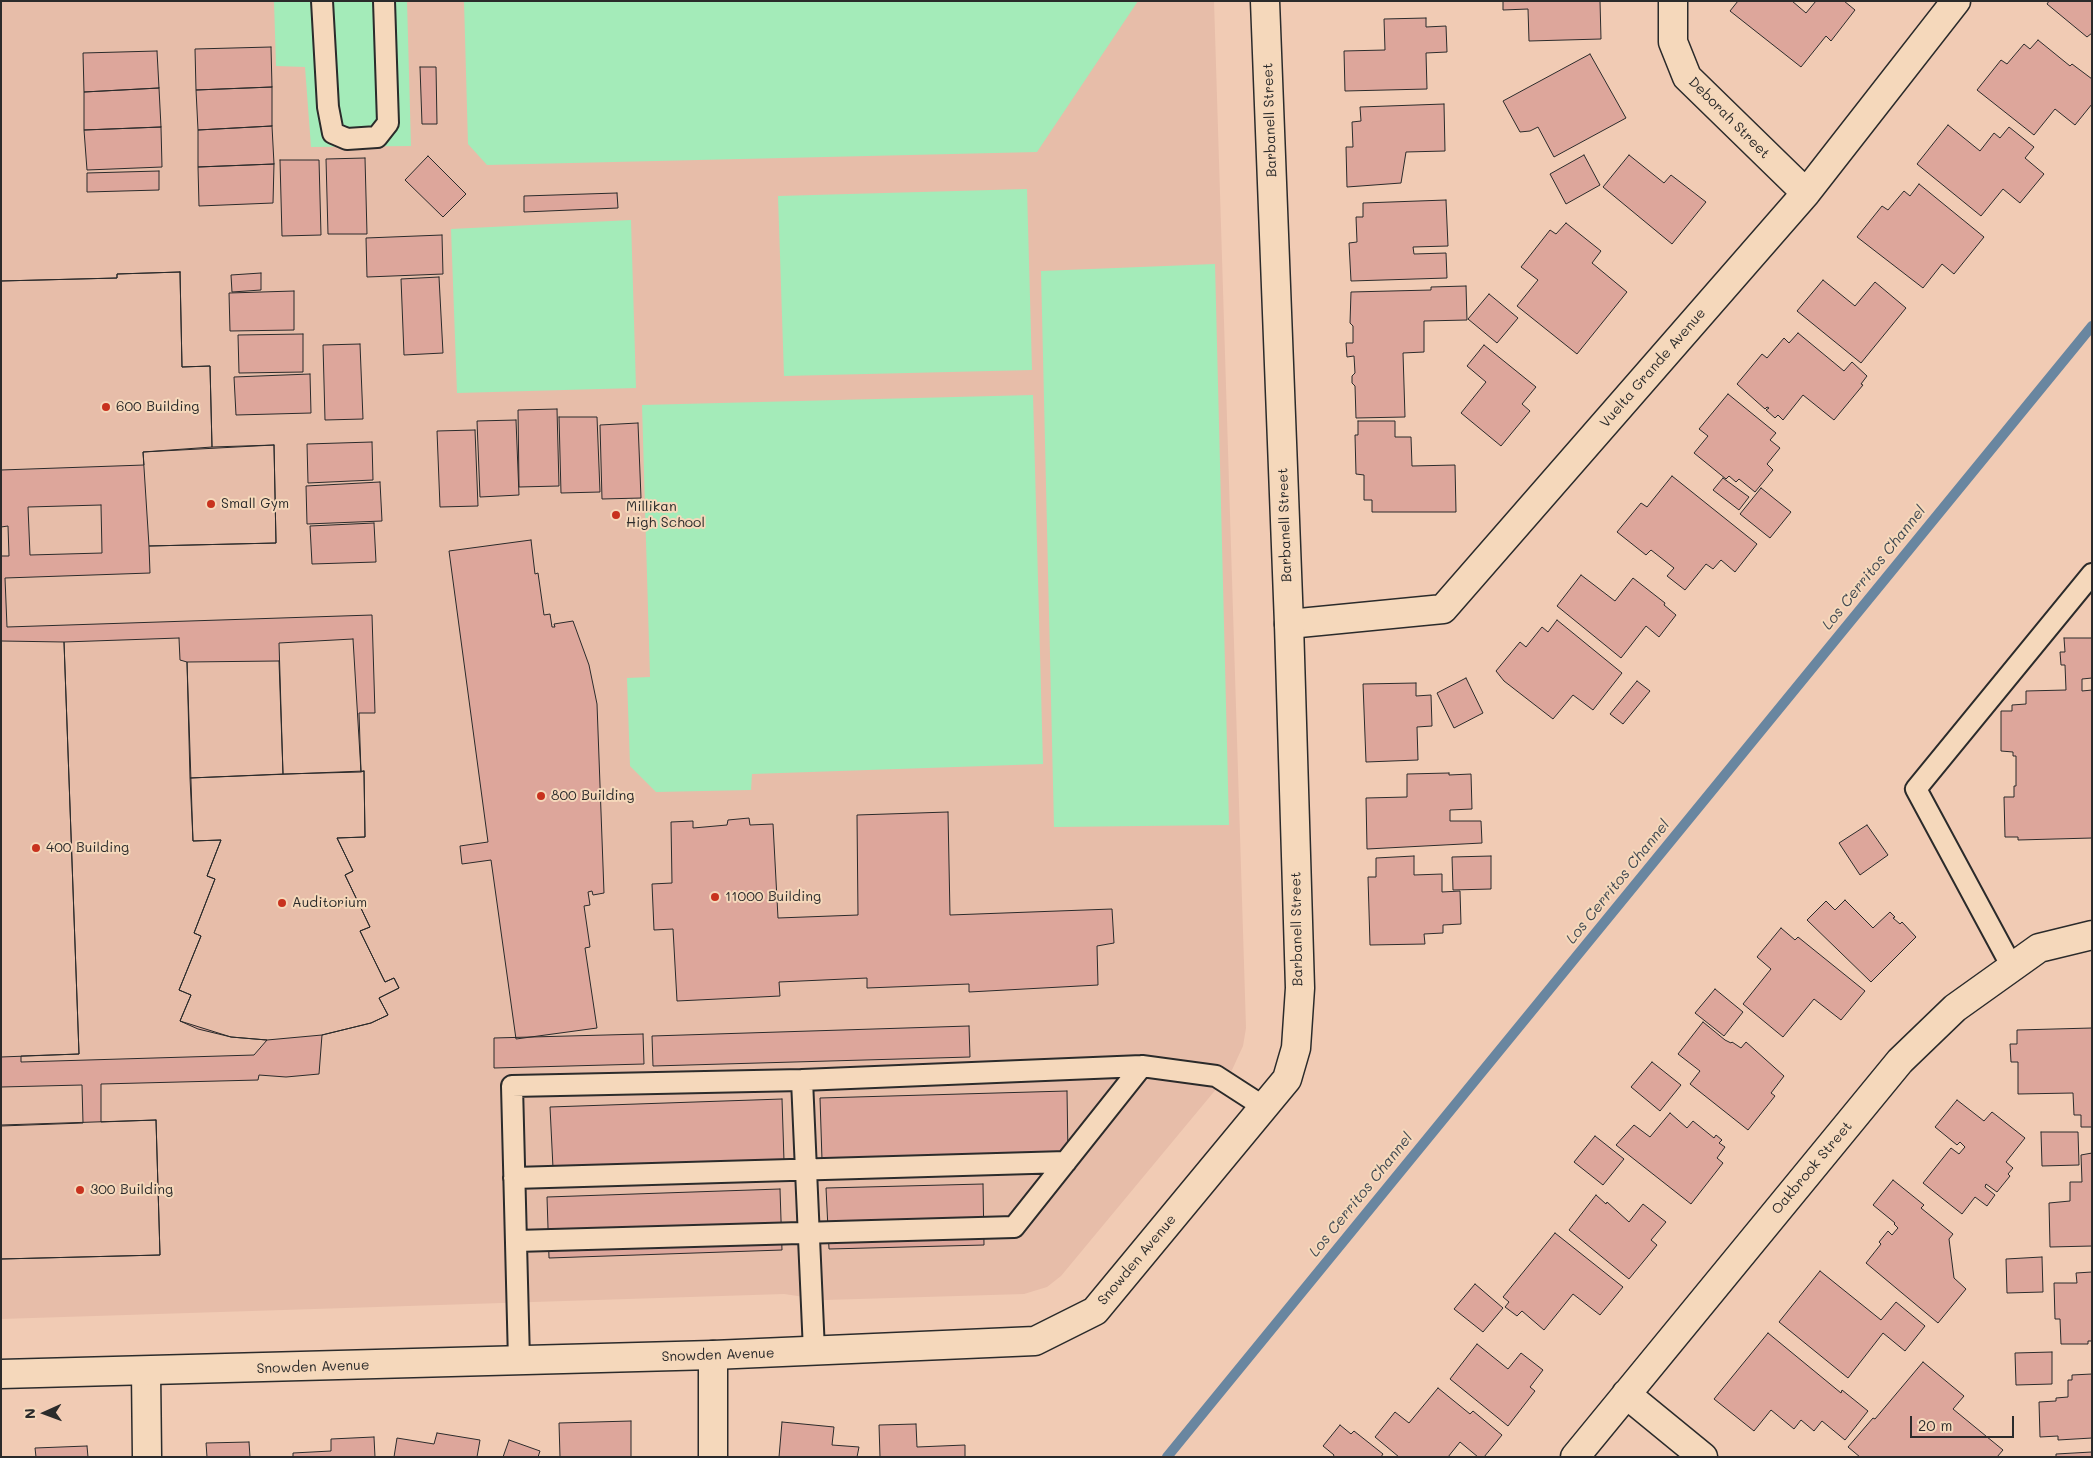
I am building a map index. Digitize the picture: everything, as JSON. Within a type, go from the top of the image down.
[{"type":"street","name":"Barbanell Street","points":[[1266,1],[1300,988],[1296,1048]]},
{"type":"street","name":"Deborah Street","points":[[1673,1],[1673,42],[1687,77],[1806,192]]},
{"type":"street","name":"Vuelta Grande Avenue","points":[[1288,624],[1443,609],[1806,192],[1956,1]]},
{"type":"street","name":"Oakbrook Street","points":[[1575,1457],[1900,1061],[1955,1008],[2039,948],[2092,935]]},
{"type":"street","name":"Snowden Avenue","points":[[1,1374],[713,1355],[1035,1341],[1095,1311],[1286,1079],[1296,1048]]},
{"type":"street","points":[[713,1355],[713,1457]]},
{"type":"street","points":[[146,1371],[148,1457]]},
{"type":"street","points":[[1626,1394],[1703,1457]]},
{"type":"lane","points":[[322,1],[328,107],[332,132],[347,139],[377,137],[388,123],[384,1]]},
{"type":"lane","points":[[2012,967],[1916,789],[2092,574]]},
{"type":"lane","points":[[516,1241],[1014,1227],[1142,1066]]},
{"type":"lane","points":[[519,1361],[512,1086],[802,1080],[1142,1066],[1216,1076],[1264,1107]]},
{"type":"lane","points":[[802,1080],[814,1351]]},
{"type":"lane","points":[[514,1178],[1066,1162]]},
{"type":"shaded area","name":"Millikan High School","points":[[1,1],[1214,1],[1246,1028],[1243,1046],[1232,1070],[1061,1276],[1047,1287],[1024,1294],[825,1300],[784,1294],[1,1319]]},
{"type":"green space","points":[[274,1],[407,1],[411,146],[311,147],[305,67],[276,66]]},
{"type":"green space","points":[[464,1],[1138,1],[1037,152],[487,165],[468,144]]},
{"type":"green space","points":[[1027,189],[1032,370],[784,376],[778,196]]},
{"type":"green space","points":[[631,220],[636,388],[457,393],[451,229]]},
{"type":"green space","points":[[1215,264],[1229,825],[1054,827],[1041,271]]},
{"type":"green space","points":[[1033,395],[1043,764],[752,774],[751,790],[656,792],[630,766],[627,678],[650,677],[642,405]]},
{"type":"building","points":[[1503,1],[1600,1],[1601,39],[1529,41],[1528,9],[1503,10]]},
{"type":"building","points":[[1738,1],[1792,1],[1806,13],[1816,1],[1844,1],[1855,10],[1831,41],[1826,36],[1801,67],[1730,11]]},
{"type":"building","points":[[2049,1],[2092,1],[2092,33],[2087,37],[2047,4]]},
{"type":"building","points":[[1426,18],[1426,27],[1446,26],[1447,52],[1426,53],[1427,89],[1345,91],[1344,51],[1385,50],[1384,19]]},
{"type":"building","points":[[2038,40],[2070,66],[2072,64],[2092,79],[2092,104],[2075,125],[2055,109],[2034,135],[1977,90],[2001,60],[2007,64],[2024,44],[2030,49]]},
{"type":"building","points":[[271,47],[272,87],[196,90],[195,49]]},
{"type":"building","points":[[157,51],[159,88],[84,92],[83,53]]},
{"type":"building","points":[[1590,54],[1626,118],[1554,157],[1538,127],[1530,131],[1520,132],[1503,101]]},
{"type":"building","points":[[420,67],[436,67],[437,124],[422,124]]},
{"type":"building","points":[[272,87],[272,126],[198,130],[196,90]]},
{"type":"building","points":[[159,88],[161,127],[84,130],[84,92]]},
{"type":"building","points":[[1444,104],[1445,151],[1406,152],[1401,183],[1347,187],[1346,147],[1353,147],[1352,122],[1361,121],[1360,107]]},
{"type":"building","points":[[1948,125],[1980,151],[1994,133],[2000,138],[2009,127],[2034,147],[2025,158],[2044,174],[2020,203],[2003,189],[1981,216],[1917,164]]},
{"type":"building","points":[[272,126],[274,164],[198,167],[198,130]]},
{"type":"building","points":[[161,127],[162,167],[87,170],[84,130]]},
{"type":"building","points":[[1584,155],[1600,185],[1566,204],[1550,174]]},
{"type":"building","points":[[1629,155],[1664,183],[1671,175],[1706,202],[1672,244],[1603,187]]},
{"type":"building","points":[[428,156],[466,194],[443,217],[405,180]]},
{"type":"building","points":[[365,158],[367,234],[328,234],[326,159]]},
{"type":"building","points":[[280,160],[319,160],[321,235],[282,236]]},
{"type":"building","points":[[274,164],[273,203],[199,206],[198,167]]},
{"type":"building","points":[[159,171],[159,190],[87,192],[87,173]]},
{"type":"building","points":[[1919,184],[1984,237],[1954,274],[1942,264],[1923,288],[1857,237],[1882,206],[1888,210],[1904,191],[1910,196]]},
{"type":"building","points":[[617,193],[618,208],[524,212],[524,196]]},
{"type":"building","points":[[1446,200],[1448,246],[1413,247],[1414,254],[1446,253],[1447,278],[1351,281],[1349,243],[1357,242],[1356,217],[1363,217],[1363,203]]},
{"type":"building","points":[[1566,223],[1601,251],[1592,263],[1627,292],[1577,354],[1517,306],[1538,280],[1521,267],[1550,230],[1556,234]]},
{"type":"building","points":[[442,235],[443,274],[367,277],[366,238]]},
{"type":"building","points":[[180,272],[182,367],[210,366],[212,447],[274,445],[276,543],[149,546],[150,573],[5,578],[7,627],[372,615],[375,713],[359,713],[361,772],[364,771],[365,837],[337,838],[353,871],[345,875],[370,927],[360,931],[385,982],[394,978],[399,988],[379,998],[388,1015],[371,1023],[322,1035],[319,1074],[286,1077],[259,1075],[258,1080],[101,1084],[101,1122],[156,1120],[160,1255],[1,1259],[1,1126],[83,1123],[82,1085],[1,1087],[1,556],[9,556],[8,526],[1,527],[1,281],[117,278],[117,274]],"holes":[[[101,505],[102,553],[30,555],[28,507]],[[179,638],[180,660],[187,662],[193,841],[221,840],[207,876],[215,879],[194,933],[201,936],[179,990],[191,995],[180,1021],[198,1029],[231,1037],[267,1040],[254,1055],[21,1062],[21,1056],[79,1054],[64,642]]]},
{"type":"building","name":"600 Building","points":[[180,272],[182,367],[210,366],[212,447],[143,452],[144,465],[1,470],[1,281],[117,278],[117,274]]},
{"type":"building","points":[[261,273],[261,290],[232,292],[231,275]]},
{"type":"building","points":[[439,277],[443,353],[404,355],[401,279]]},
{"type":"building","points":[[1823,280],[1855,306],[1875,282],[1906,308],[1861,363],[1797,311]]},
{"type":"building","points":[[1466,286],[1467,320],[1424,321],[1424,352],[1403,353],[1405,417],[1356,418],[1355,386],[1352,383],[1352,376],[1355,373],[1354,356],[1347,357],[1346,343],[1353,343],[1353,326],[1350,323],[1351,292],[1431,290],[1431,287]]},
{"type":"building","points":[[294,291],[294,330],[230,331],[229,293]]},
{"type":"building","points":[[1489,294],[1518,318],[1497,343],[1468,319]]},
{"type":"building","points":[[1798,333],[1844,371],[1852,362],[1867,376],[1861,384],[1863,385],[1834,420],[1803,395],[1783,420],[1778,415],[1775,418],[1766,410],[1769,408],[1765,409],[1737,384],[1762,354],[1767,358],[1784,338],[1789,343]]},
{"type":"building","points":[[303,334],[303,372],[239,373],[238,335]]},
{"type":"building","points":[[360,344],[363,419],[325,420],[323,345]]},
{"type":"building","points":[[1484,345],[1536,387],[1522,404],[1530,411],[1501,446],[1461,413],[1486,382],[1467,366]]},
{"type":"building","points":[[310,374],[311,413],[236,415],[234,377]]},
{"type":"building","points":[[1728,394],[1776,433],[1770,440],[1780,448],[1767,464],[1773,470],[1755,492],[1739,479],[1736,482],[1729,476],[1726,479],[1694,453],[1708,436],[1699,429]]},
{"type":"building","points":[[557,409],[559,486],[519,487],[518,410]]},
{"type":"building","points":[[559,417],[597,417],[600,492],[561,493]]},
{"type":"building","points":[[516,420],[519,495],[480,497],[477,421]]},
{"type":"building","points":[[1358,421],[1395,421],[1395,437],[1411,437],[1412,466],[1455,465],[1456,512],[1372,512],[1372,500],[1364,500],[1364,475],[1356,474],[1355,435],[1358,435]]},
{"type":"building","points":[[638,423],[641,498],[602,499],[600,425]]},
{"type":"building","points":[[475,430],[478,506],[440,507],[437,431]]},
{"type":"building","points":[[372,442],[373,480],[308,483],[307,444]]},
{"type":"building","name":"Small Gym","points":[[274,445],[276,543],[149,546],[143,452]]},
{"type":"building","points":[[1672,476],[1757,544],[1735,572],[1721,560],[1713,569],[1706,564],[1685,590],[1667,576],[1674,568],[1651,550],[1646,555],[1617,532],[1641,503],[1647,507]]},
{"type":"building","points":[[1723,478],[1749,497],[1739,510],[1713,490]]},
{"type":"building","points":[[380,482],[382,521],[307,524],[306,486]]},
{"type":"building","points":[[1761,488],[1791,512],[1770,538],[1740,514]]},
{"type":"building","points":[[374,523],[376,562],[312,564],[310,526]]},
{"type":"building","name":"800 Building","points":[[531,540],[535,574],[538,573],[544,615],[550,614],[552,627],[555,627],[554,624],[573,621],[589,665],[597,704],[604,893],[593,895],[592,891],[588,892],[590,905],[584,906],[590,947],[585,948],[597,1028],[516,1039],[491,860],[462,864],[460,846],[488,842],[449,551]]},
{"type":"building","points":[[1581,575],[1615,601],[1633,578],[1665,603],[1664,605],[1676,615],[1659,637],[1646,626],[1621,658],[1557,606]]},
{"type":"building","points":[[1557,620],[1622,673],[1593,710],[1573,695],[1553,719],[1504,681],[1496,671],[1520,642],[1526,647],[1542,627],[1548,632]]},
{"type":"building","points":[[2064,638],[2092,638],[2092,678],[2082,679],[2082,691],[2092,690],[2092,838],[2018,840],[2018,837],[2005,837],[2004,797],[2014,797],[2016,756],[2013,756],[2013,752],[2001,751],[2001,711],[2012,711],[2012,705],[2026,704],[2026,691],[2066,690],[2065,665],[2061,665],[2060,652],[2065,652]]},
{"type":"building","points":[[353,639],[361,772],[283,774],[279,643]]},
{"type":"building","name":"400 Building","points":[[1,641],[64,642],[79,1054],[1,1057]]},
{"type":"building","points":[[279,661],[283,774],[190,778],[187,662]]},
{"type":"building","points":[[1466,678],[1483,713],[1454,728],[1437,693]]},
{"type":"building","points":[[1637,681],[1650,691],[1623,724],[1610,714]]},
{"type":"building","points":[[1416,683],[1416,696],[1431,695],[1432,726],[1417,727],[1418,760],[1366,762],[1363,684]]},
{"type":"building","name":"Auditorium","points":[[364,771],[365,837],[337,838],[353,871],[345,875],[370,927],[360,931],[385,982],[394,978],[399,988],[379,998],[388,1015],[371,1023],[322,1035],[267,1040],[231,1037],[180,1021],[191,995],[179,990],[201,936],[194,933],[215,879],[207,876],[221,840],[193,841],[190,778]]},
{"type":"building","points":[[1449,773],[1449,775],[1471,774],[1472,809],[1450,810],[1450,821],[1481,821],[1482,843],[1367,849],[1366,798],[1407,797],[1407,774]]},
{"type":"building","name":"11000 Building","points":[[948,812],[950,915],[1112,909],[1114,943],[1097,946],[1098,985],[969,992],[969,984],[867,988],[867,978],[779,982],[780,996],[677,1001],[673,929],[654,930],[652,884],[672,883],[671,822],[693,821],[693,828],[727,825],[728,820],[749,818],[750,825],[773,824],[778,918],[858,915],[857,815]]},
{"type":"building","points":[[1867,825],[1888,855],[1860,875],[1839,843]]},
{"type":"building","points":[[1414,856],[1414,875],[1442,874],[1442,892],[1460,891],[1461,924],[1443,925],[1443,933],[1424,934],[1425,944],[1370,945],[1368,877],[1376,877],[1376,858]]},
{"type":"building","points":[[1491,856],[1491,889],[1453,890],[1452,857]]},
{"type":"building","points":[[1845,900],[1873,928],[1890,912],[1895,917],[1893,918],[1900,924],[1902,922],[1916,937],[1871,982],[1807,920],[1826,901],[1835,910]]},
{"type":"building","points":[[1781,928],[1795,940],[1798,937],[1865,991],[1841,1020],[1814,999],[1783,1037],[1743,1004],[1771,969],[1757,957]]},
{"type":"building","points":[[1715,989],[1743,1012],[1724,1036],[1695,1013]]},
{"type":"building","points":[[1703,1022],[1725,1040],[1741,1048],[1746,1042],[1784,1076],[1771,1093],[1775,1096],[1748,1130],[1690,1084],[1700,1071],[1678,1054]]},
{"type":"building","points":[[969,1026],[970,1057],[653,1066],[652,1036]]},
{"type":"building","points":[[2092,1028],[2092,1127],[2081,1127],[2081,1115],[2074,1115],[2073,1093],[2018,1094],[2018,1062],[2011,1062],[2010,1044],[2017,1044],[2017,1030]]},
{"type":"building","points":[[643,1034],[644,1064],[494,1068],[494,1038]]},
{"type":"building","points":[[1652,1062],[1681,1085],[1660,1111],[1631,1087]]},
{"type":"building","points":[[1067,1091],[1068,1153],[822,1160],[820,1098]]},
{"type":"building","points":[[782,1099],[784,1161],[553,1168],[550,1107]]},
{"type":"building","points":[[1957,1100],[1984,1121],[1992,1112],[2025,1138],[2006,1162],[2013,1168],[2008,1174],[2010,1176],[1997,1192],[1986,1184],[1985,1187],[1995,1195],[1987,1206],[1975,1197],[1962,1214],[1923,1183],[1951,1148],[1959,1154],[1965,1147],[1960,1142],[1957,1145],[1935,1127]]},
{"type":"building","points":[[1670,1113],[1687,1128],[1693,1121],[1714,1138],[1716,1135],[1722,1140],[1719,1143],[1725,1147],[1717,1158],[1723,1163],[1691,1204],[1616,1145],[1634,1125],[1650,1137]]},
{"type":"building","name":"300 Building","points":[[156,1120],[160,1255],[1,1259],[1,1125]]},
{"type":"building","points":[[2041,1132],[2078,1132],[2079,1165],[2042,1166]]},
{"type":"building","points":[[1595,1136],[1624,1159],[1603,1185],[1574,1162]]},
{"type":"building","points":[[2092,1153],[2092,1246],[2050,1247],[2049,1203],[2070,1201],[2070,1182],[2082,1182],[2081,1155]]},
{"type":"building","points":[[1893,1180],[1924,1205],[1921,1208],[1953,1234],[1949,1239],[1954,1278],[1966,1289],[1938,1323],[1866,1263],[1881,1244],[1879,1242],[1888,1231],[1892,1235],[1898,1228],[1895,1223],[1873,1205]]},
{"type":"building","points":[[983,1184],[984,1245],[829,1249],[826,1188]]},
{"type":"building","points":[[780,1189],[782,1250],[549,1258],[547,1197]]},
{"type":"building","points":[[1596,1195],[1606,1204],[1607,1202],[1629,1222],[1643,1204],[1666,1222],[1651,1240],[1657,1245],[1629,1279],[1569,1230]]},
{"type":"building","points":[[1555,1233],[1623,1287],[1600,1315],[1573,1294],[1544,1330],[1522,1311],[1517,1316],[1505,1307],[1509,1302],[1503,1297]]},
{"type":"building","points":[[2042,1257],[2043,1292],[2007,1293],[2006,1259]]},
{"type":"building","points":[[1820,1271],[1881,1320],[1896,1302],[1925,1326],[1905,1351],[1883,1333],[1848,1378],[1779,1322]]},
{"type":"building","points":[[2092,1272],[2092,1341],[2088,1341],[2088,1344],[2061,1344],[2060,1319],[2055,1319],[2054,1283],[2077,1283],[2076,1273]]},
{"type":"building","points":[[1475,1284],[1503,1308],[1483,1332],[1454,1309]]},
{"type":"building","points":[[1768,1333],[1841,1393],[1842,1390],[1868,1411],[1845,1440],[1822,1421],[1814,1431],[1801,1420],[1794,1429],[1771,1410],[1754,1431],[1714,1399]]},
{"type":"building","points":[[1477,1344],[1508,1369],[1521,1353],[1543,1370],[1530,1387],[1535,1391],[1508,1426],[1450,1379]]},
{"type":"building","points":[[2052,1352],[2052,1384],[2016,1385],[2015,1353]]},
{"type":"building","points":[[1923,1362],[1964,1396],[1953,1409],[2003,1450],[1997,1457],[1860,1457],[1848,1447],[1873,1418],[1875,1419]]},
{"type":"building","points":[[2092,1374],[2092,1438],[2058,1440],[2058,1436],[2040,1437],[2039,1402],[2056,1401],[2056,1398],[2068,1397],[2068,1380],[2072,1380],[2072,1375]]},
{"type":"building","points":[[1438,1388],[1470,1414],[1473,1411],[1502,1435],[1484,1457],[1478,1457],[1460,1442],[1448,1457],[1399,1457],[1375,1437],[1395,1412],[1409,1423]]},
{"type":"building","points":[[631,1421],[631,1457],[560,1457],[559,1423]]},
{"type":"building","points":[[782,1422],[834,1427],[832,1445],[859,1447],[857,1457],[779,1457]]},
{"type":"building","points":[[916,1424],[917,1447],[965,1445],[965,1457],[880,1457],[879,1425]]},
{"type":"building","points":[[1340,1425],[1351,1434],[1354,1431],[1383,1454],[1381,1457],[1333,1457],[1334,1455],[1323,1446]]},
{"type":"building","points":[[437,1433],[480,1440],[477,1457],[394,1457],[397,1438],[434,1444]]},
{"type":"building","points":[[374,1437],[375,1457],[293,1457],[293,1453],[331,1451],[331,1439]]},
{"type":"building","points":[[509,1440],[540,1451],[538,1457],[503,1457]]},
{"type":"building","points":[[249,1442],[250,1457],[207,1457],[206,1443]]},
{"type":"building","points":[[87,1446],[88,1457],[36,1457],[35,1448]]},
{"type":"building","points":[[2092,1452],[2092,1457],[2056,1457],[2056,1454]]},
{"type":"waterway","name":"Los Cerritos Channel","points":[[1167,1457],[2092,326]]},
{"type":"place","name":"600 Building","points":[[106,407]]},
{"type":"place","name":"Small Gym","points":[[211,504]]},
{"type":"place","name":"Millikan High School","points":[[616,515]]},
{"type":"place","name":"800 Building","points":[[541,796]]},
{"type":"place","name":"400 Building","points":[[36,848]]},
{"type":"place","name":"11000 Building","points":[[715,897]]},
{"type":"place","name":"Auditorium","points":[[282,903]]},
{"type":"place","name":"300 Building","points":[[80,1190]]}]
